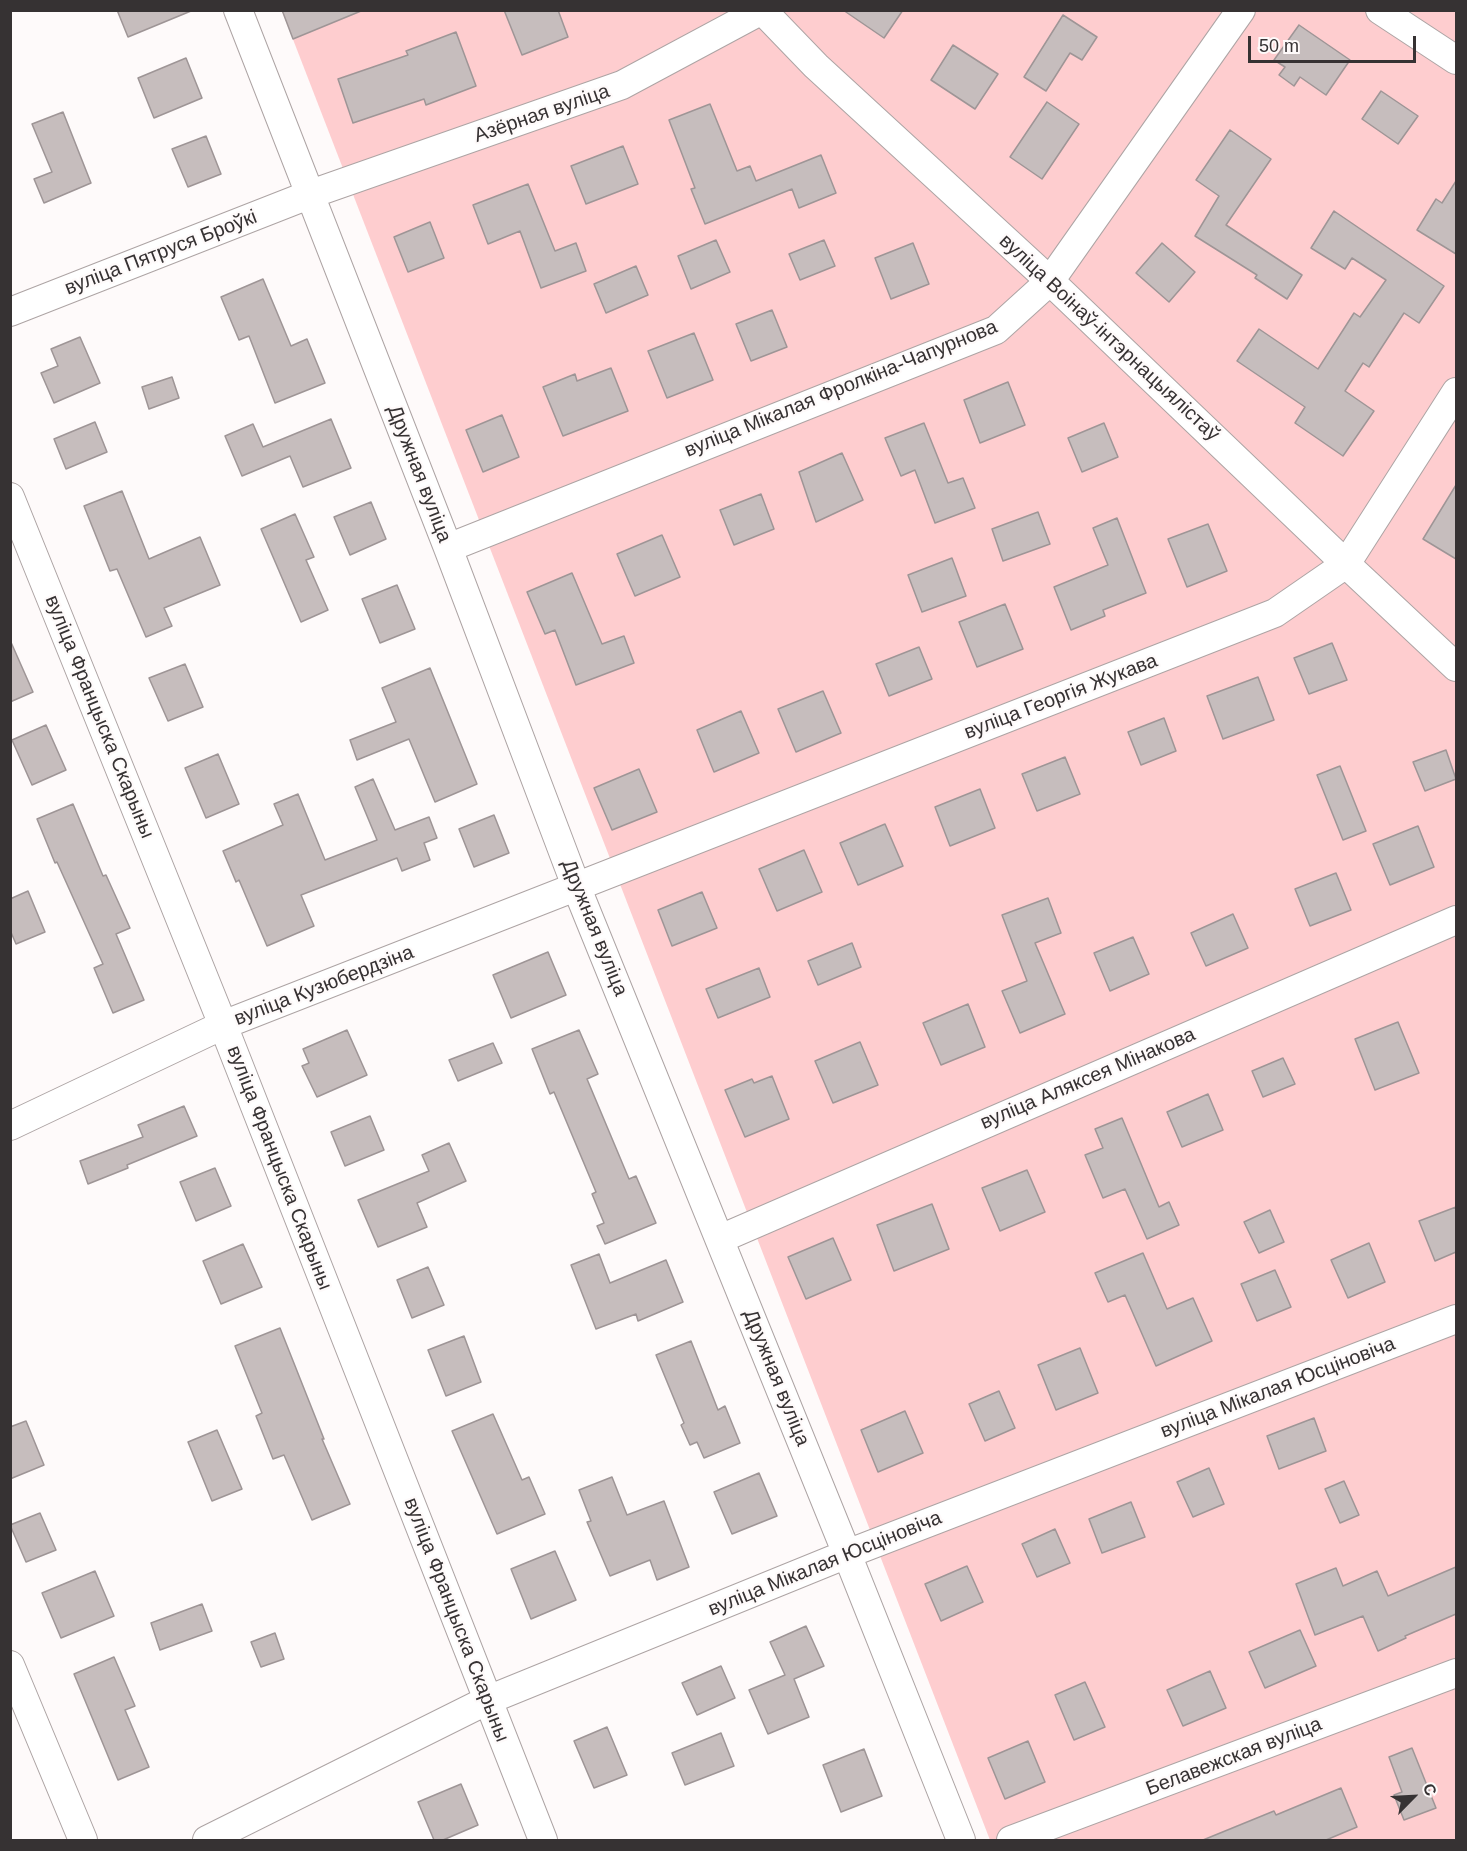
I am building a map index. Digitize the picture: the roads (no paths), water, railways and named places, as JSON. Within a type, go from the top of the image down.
[{"type":"street","name":"Дружная вуліца","points":[[238,10],[448,548],[576,886],[961,1840]]},
{"type":"street","name":"вуліца Мікалая Фролкіна-Чапурнова","points":[[448,548],[996,330],[1050,281],[1241,10]]},
{"type":"street","points":[[1380,10],[1456,60]]},
{"type":"street","name":"Азёрная вуліца","points":[[311,194],[622,85],[762,11]]},
{"type":"street","name":"вуліца Воінаў-інтэрнацыялістаў","points":[[762,11],[816,66],[1050,281],[1456,667]]},
{"type":"street","name":"вуліца Пятруся Броўкі","points":[[10,312],[311,194]]},
{"type":"street","name":"вуліца Георгія Жукава","points":[[576,886],[1275,613],[1346,564],[1456,392]]},
{"type":"street","name":"вуліца Францыска Скарыны","points":[[10,497],[223,1025],[543,1840]]},
{"type":"street","name":"вуліца Кузюбердзіна","points":[[10,1126],[223,1025],[576,886]]},
{"type":"street","name":"вуліца Аляксея Мінакова","points":[[720,1239],[1456,920]]},
{"type":"street","name":"вуліца Мікалая Юсціновіча","points":[[207,1840],[488,1700],[847,1554],[1456,1319]]},
{"type":"street","points":[[10,1665],[83,1840]]},
{"type":"street","name":"Белавежская вуліца","points":[[1011,1840],[1456,1673]]}]
